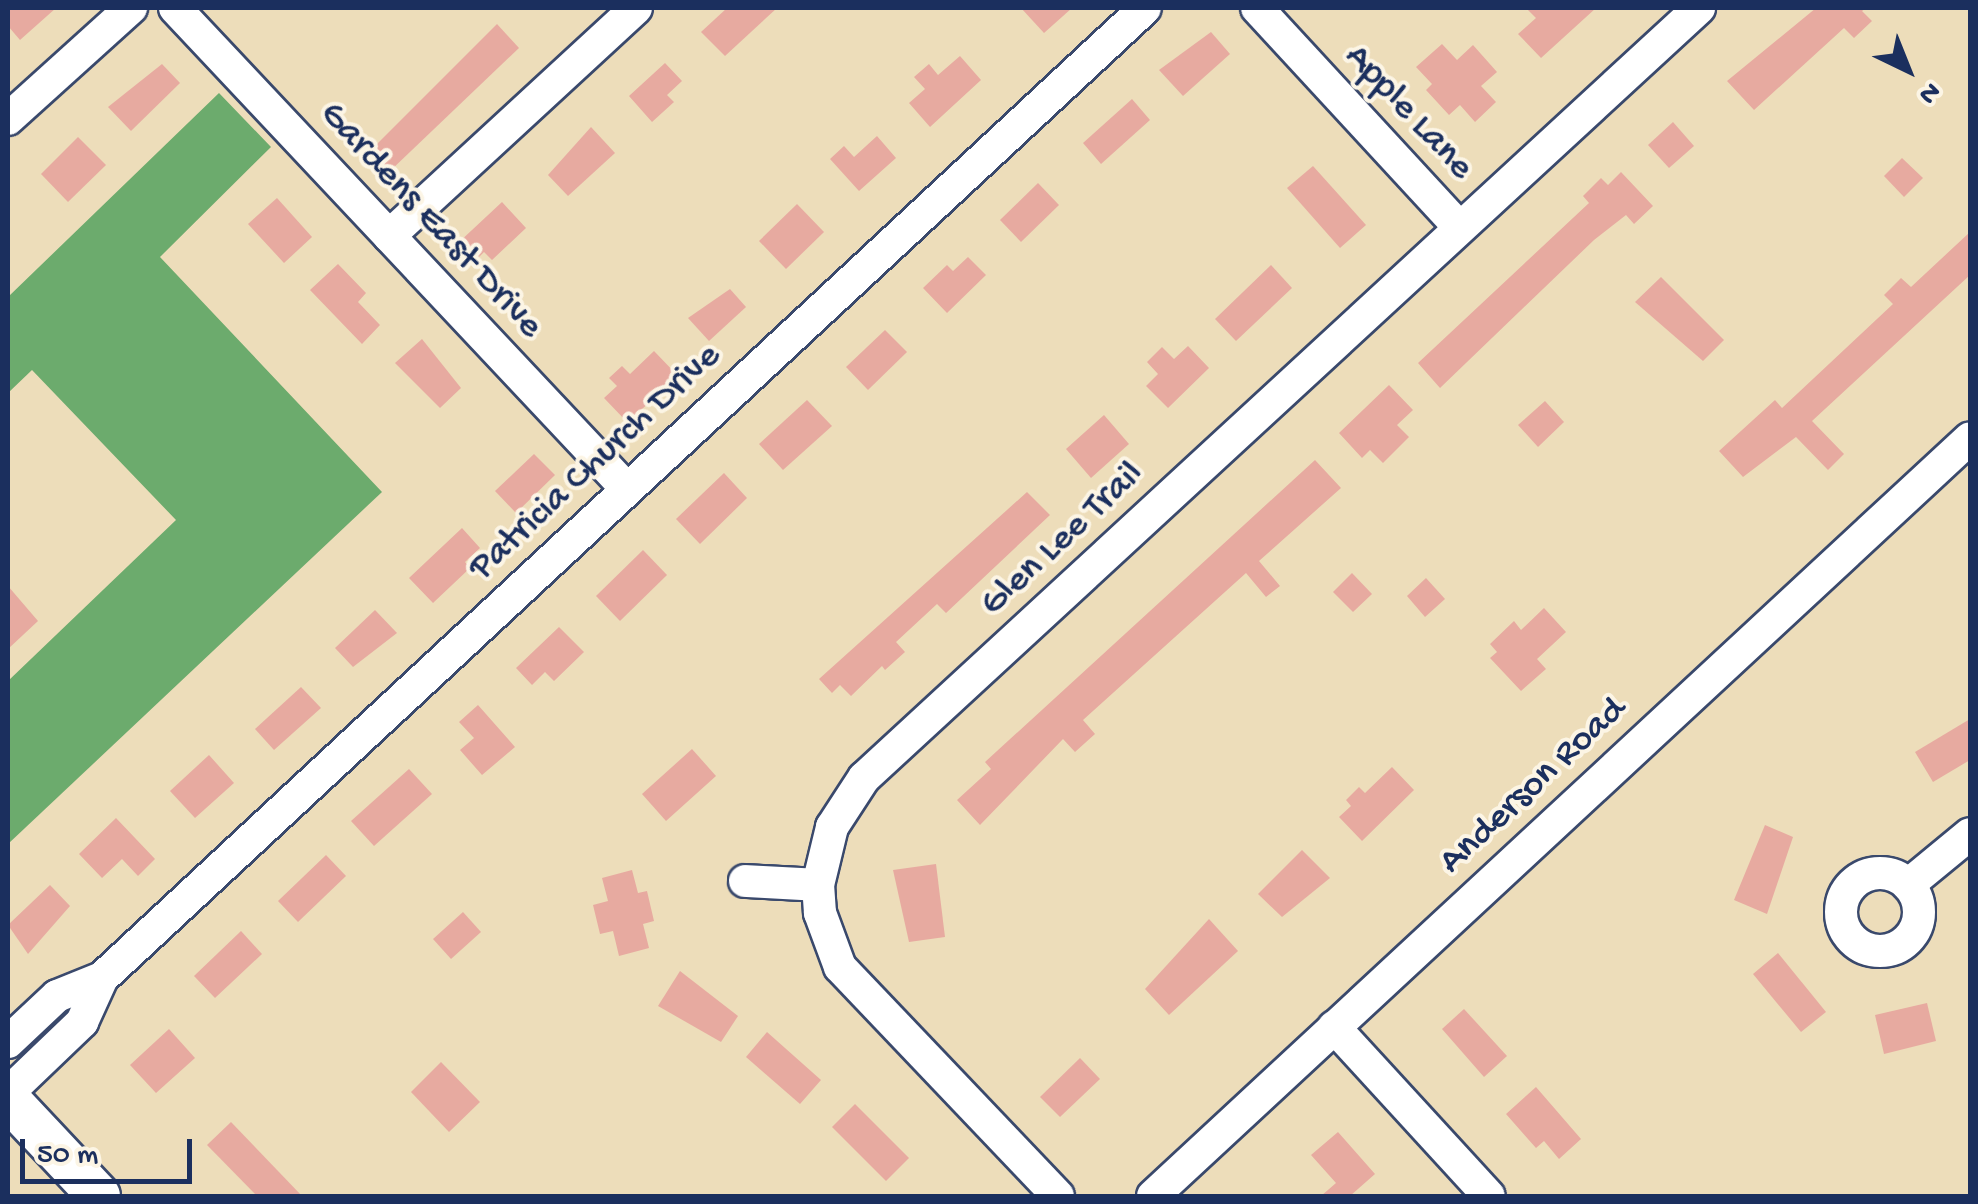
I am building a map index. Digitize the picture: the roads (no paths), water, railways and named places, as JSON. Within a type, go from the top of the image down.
[{"type":"main road","points":[[8,1096],[99,1196]]},
{"type":"street","points":[[8,120],[131,8]]},
{"type":"street","name":"Gardens East Drive","points":[[174,8],[627,489]]},
{"type":"street","points":[[389,236],[636,8]]},
{"type":"street","name":"Patricia Church Drive","points":[[8,1042],[57,996],[102,978],[1145,8]]},
{"type":"street","name":"Apple Lane","points":[[1257,8],[1460,228]]},
{"type":"street","name":"Glen Lee Trail","points":[[1058,1196],[840,967],[820,914],[818,884],[832,826],[864,778],[1699,8]]},
{"type":"street","name":"Anderson Road","points":[[1153,1196],[1970,438]]},
{"type":"street","points":[[1908,885],[1970,834]]},
{"type":"street","points":[[745,881],[818,884]]},
{"type":"street","name":"Patricia Church Drive","points":[[8,1096],[82,1022],[102,978]]},
{"type":"street","points":[[1334,1027],[1490,1196]]}]
